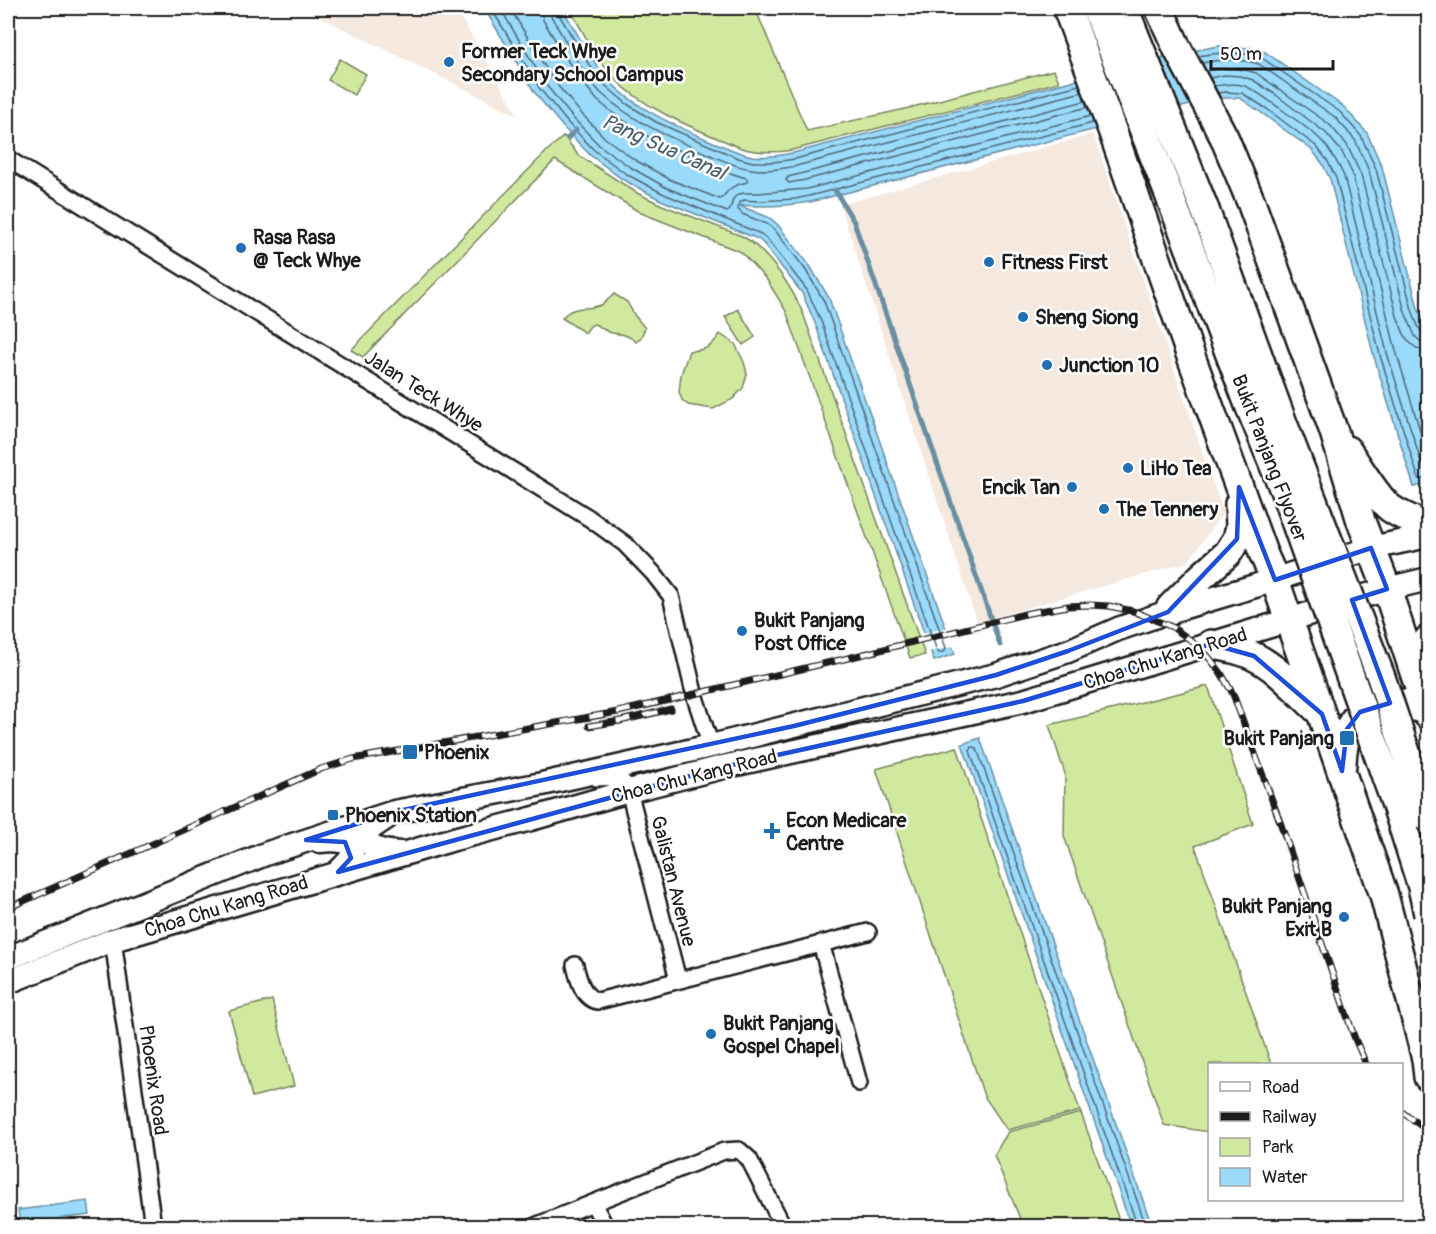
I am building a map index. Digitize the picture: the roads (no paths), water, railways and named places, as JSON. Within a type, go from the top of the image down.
[{"type":"highway","points":[[1067,8],[1239,488],[1275,579],[1389,910],[1428,1077]]},
{"type":"highway","name":"Bukit Panjang Flyover","points":[[1096,8],[1284,490],[1392,795],[1422,887],[1428,914]]},
{"type":"highway","name":"Bukit Panjang Flyover","points":[[1124,8],[1205,210],[1281,418],[1381,677],[1428,818]]},
{"type":"highway","points":[[1159,8],[1177,48],[1224,137],[1251,202],[1334,432],[1361,521],[1387,589],[1428,713]]},
{"type":"highway","points":[[1334,432],[1389,507],[1407,518],[1428,526]]},
{"type":"highway","points":[[1168,612],[1201,577],[1228,553],[1237,539],[1240,526],[1239,488]]},
{"type":"highway","points":[[1417,676],[1428,640]]},
{"type":"highway","points":[[1211,645],[1254,656],[1283,678],[1322,714]]},
{"type":"highway","points":[[1342,771],[1342,748],[1347,729],[1360,712],[1380,703],[1401,703],[1428,713]]},
{"type":"main road","name":"Choa Chu Kang Road","points":[[8,958],[268,853],[394,812],[503,792],[711,746],[996,675],[1068,651],[1118,629],[1168,612],[1371,548],[1428,536]]},
{"type":"main road","name":"Choa Chu Kang Road","points":[[8,982],[113,940],[338,872],[723,767],[1013,703],[1211,645],[1387,589],[1428,579]]},
{"type":"main road","points":[[394,812],[368,830],[366,836],[368,843],[379,850],[405,853]]},
{"type":"main road","points":[[306,840],[310,842],[338,839],[345,842],[351,848],[351,858],[338,872]]},
{"type":"street","name":"Jalan Teck Whye","points":[[8,159],[589,518],[625,544],[671,596],[695,697],[711,746]]},
{"type":"street","points":[[565,778],[570,780],[606,777],[617,779],[625,783],[629,791]]},
{"type":"street","name":"Galistan Avenue","points":[[629,791],[678,980]]},
{"type":"street","points":[[575,965],[579,981],[587,996],[598,1001],[868,932]]},
{"type":"street","name":"Phoenix Road","points":[[113,940],[153,1227]]},
{"type":"street","points":[[822,943],[859,1083]]},
{"type":"street","points":[[535,1227],[724,1151],[739,1150],[749,1159],[783,1227]]},
{"type":"street","points":[[593,1203],[605,1227]]},
{"type":"water","name":"Pang Sua Canal","points":[[484,8],[562,8],[596,64],[610,81],[631,100],[658,116],[713,142],[757,157],[793,153],[1172,55],[1218,46],[1250,48],[1265,52],[1344,107],[1367,133],[1382,167],[1418,308],[1428,334],[1428,484],[1414,487],[1374,357],[1330,179],[1312,150],[1240,98],[1225,98],[1190,105],[810,202],[774,206],[738,205],[770,218],[778,225],[810,266],[829,298],[955,654],[934,661],[815,323],[802,293],[758,239],[661,200],[622,179],[590,155],[535,93]]},
{"type":"water","points":[[980,738],[1152,1226],[1131,1226],[962,744]]},
{"type":"water","points":[[88,1201],[90,1215],[20,1223],[18,1210]]},
{"type":"waterway","points":[[568,138],[576,130]]},
{"type":"waterway","points":[[835,190],[854,222],[1000,645]]},
{"type":"railway","points":[[8,908],[321,769],[353,759],[618,712],[1029,613],[1068,606],[1109,606],[1133,611],[1172,627],[1189,639],[1207,655],[1233,694],[1355,1039],[1366,1063]]},
{"type":"railway","points":[[589,726],[671,709]]},
{"type":"railway","points":[[1403,1113],[1428,1131]]},
{"type":"place","name":"Former Teck Whye Secondary School Campus","points":[[449,62]]},
{"type":"place","name":"Rasa Rasa @ Teck Whye","points":[[241,248]]},
{"type":"place","name":"Fitness First","points":[[989,262]]},
{"type":"place","name":"Sheng Siong","points":[[1023,317]]},
{"type":"place","name":"Junction 10","points":[[1047,365]]},
{"type":"place","name":"LiHo Tea","points":[[1128,468]]},
{"type":"place","name":"Encik Tan","points":[[1072,487]]},
{"type":"place","name":"The Tennery","points":[[1104,509]]},
{"type":"place","name":"Bukit Panjang Post Office","points":[[742,631]]},
{"type":"place","name":"Bukit Panjang","points":[[1347,738]]},
{"type":"place","name":"Phoenix","points":[[410,752]]},
{"type":"place","name":"Phoenix Station","points":[[333,815]]},
{"type":"place","name":"Econ Medicare Centre","points":[[772,831]]},
{"type":"place","name":"Bukit Panjang Exit B","points":[[1344,917]]},
{"type":"place","name":"Bukit Panjang Gospel Chapel","points":[[711,1034]]}]
